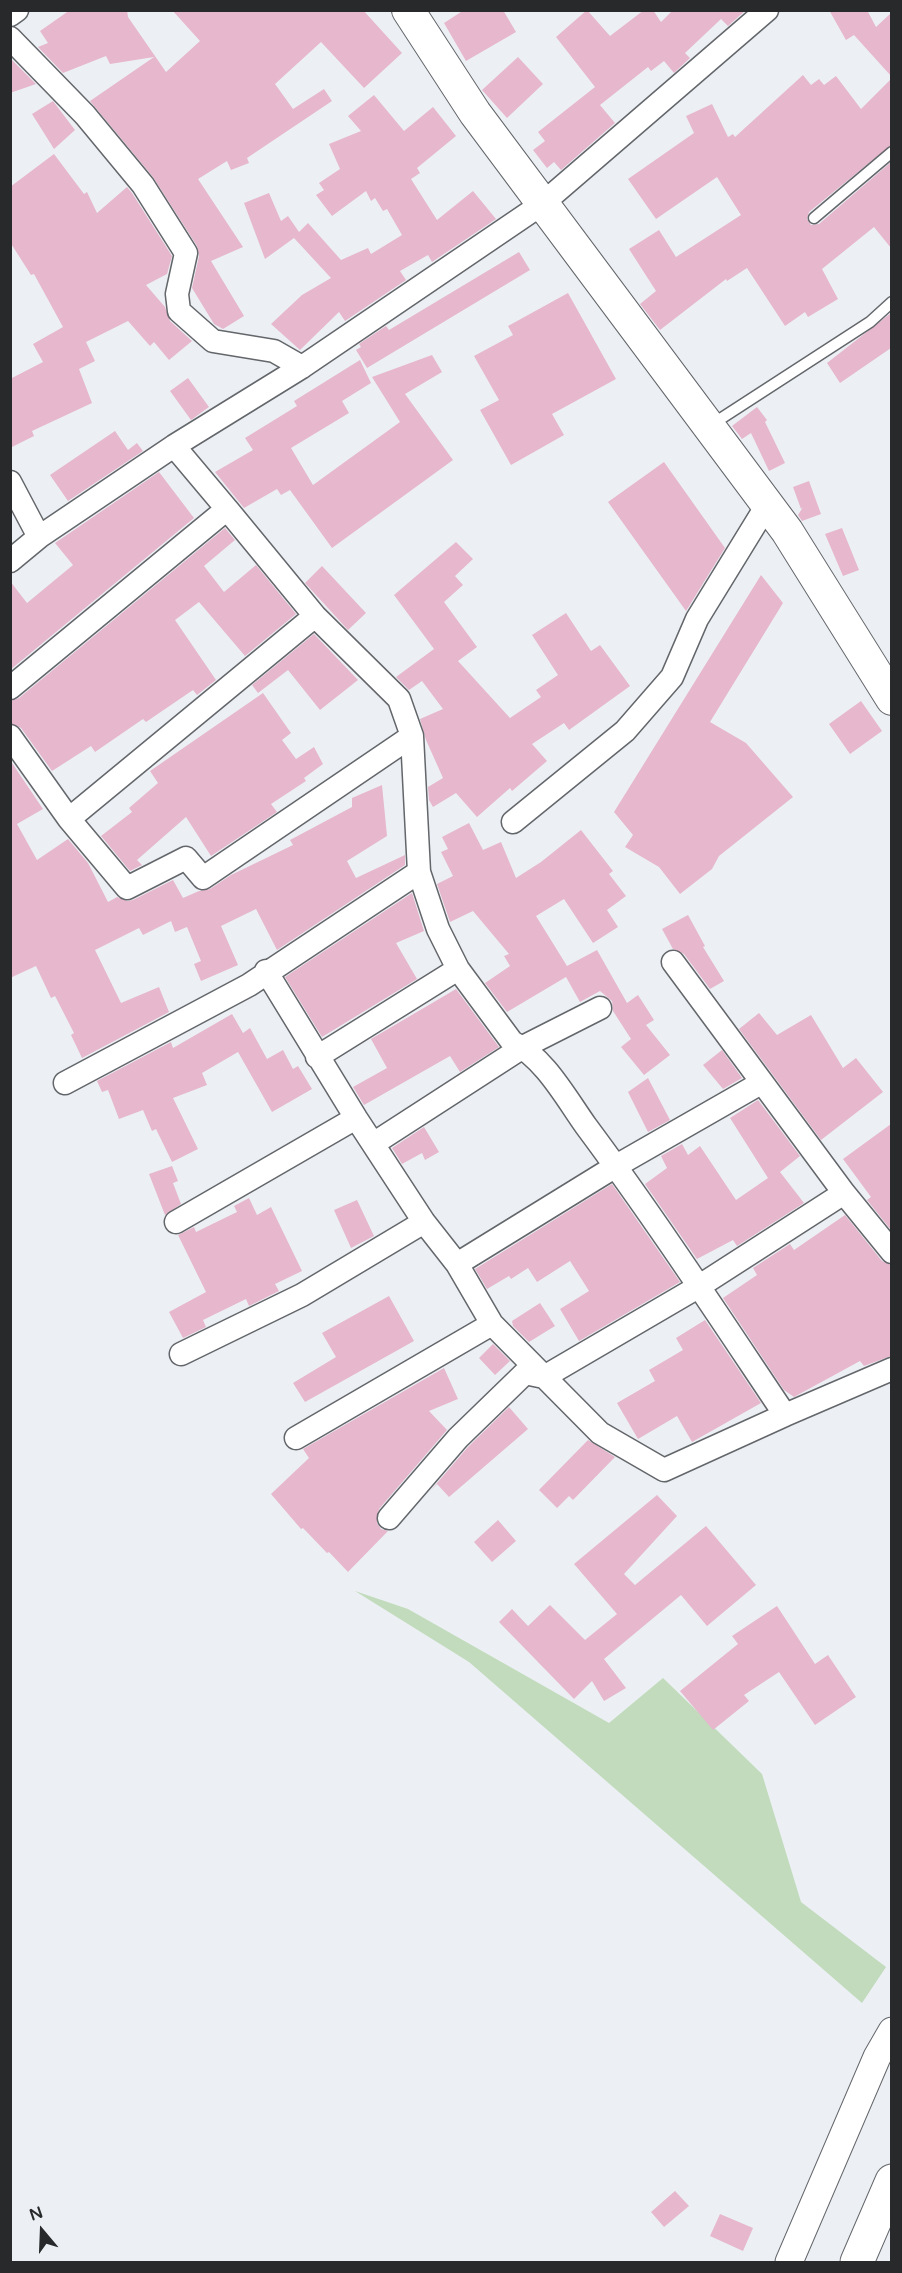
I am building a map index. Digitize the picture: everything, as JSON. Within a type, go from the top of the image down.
[{"type":"highway","points":[[857,2262],[891,2181]]},
{"type":"main road","points":[[408,10],[475,113],[787,531],[891,699]]},
{"type":"street","points":[[10,15],[17,10]]},
{"type":"street","points":[[10,561],[39,537],[174,446],[302,367],[542,204],[767,10]]},
{"type":"street","points":[[10,38],[85,115],[143,185],[186,253],[177,294],[179,311],[184,318],[213,341],[274,351],[302,367]]},
{"type":"street","points":[[174,446],[315,616],[399,699],[412,736],[419,872],[438,929],[458,969],[512,1042],[523,1047],[551,1078],[616,1166],[785,1415]]},
{"type":"street","points":[[10,482],[39,537]]},
{"type":"street","points":[[513,822],[625,730],[672,677],[697,619],[767,505]]},
{"type":"street","points":[[10,688],[227,508]]},
{"type":"street","points":[[69,819],[315,616]]},
{"type":"street","points":[[10,736],[69,819],[127,888],[186,858],[203,878],[412,736]]},
{"type":"street","points":[[64,1083],[249,985],[266,971],[419,872]]},
{"type":"street","points":[[673,962],[761,1083],[891,1252]]},
{"type":"street","points":[[316,1057],[458,969]]},
{"type":"street","points":[[266,971],[316,1057],[424,1222],[457,1264],[492,1324],[600,1433],[664,1470],[891,1369]]},
{"type":"street","points":[[373,1144],[523,1047],[600,1008]]},
{"type":"street","points":[[457,1264],[616,1166],[761,1083]]},
{"type":"street","points":[[176,1222],[356,1118]]},
{"type":"street","points":[[389,1518],[458,1438],[525,1373],[544,1377],[698,1287],[844,1193]]},
{"type":"street","points":[[181,1354],[302,1295],[424,1222]]},
{"type":"street","points":[[296,1438],[492,1324]]},
{"type":"street","points":[[789,2262],[877,2057],[891,2031]]},
{"type":"lane","points":[[814,218],[891,152]]},
{"type":"lane","points":[[709,427],[870,322],[891,302]]},
{"type":"green space","points":[[355,1591],[408,1609],[609,1723],[663,1678],[762,1774],[801,1902],[886,1967],[862,2003],[469,1662]]},
{"type":"building","points":[[70,10],[127,10],[128,17],[166,72],[200,41],[172,10],[363,10],[402,53],[364,88],[321,42],[275,84],[293,109],[324,89],[332,101],[247,158],[249,163],[231,170],[227,161],[198,179],[243,247],[211,261],[244,316],[223,329],[214,324],[192,288],[199,256],[197,246],[153,177],[90,101],[154,57],[110,64],[106,56],[63,73],[38,47],[48,43],[40,31]]},
{"type":"building","points":[[464,10],[503,10],[516,32],[466,61],[444,23]]},
{"type":"building","points":[[587,10],[610,36],[644,10],[653,10],[661,22],[673,10],[746,10],[728,26],[721,19],[685,53],[690,58],[674,73],[664,61],[651,71],[648,67],[600,105],[615,123],[561,170],[554,162],[547,168],[533,150],[545,141],[538,132],[595,87],[556,37]]},
{"type":"building","points":[[829,10],[867,10],[876,27],[891,13],[891,76],[854,35],[846,40]]},
{"type":"building","points":[[518,57],[543,84],[507,118],[482,90]]},
{"type":"building","points":[[10,58],[36,84],[10,93]]},
{"type":"building","points":[[803,75],[811,85],[819,79],[824,85],[836,76],[861,109],[891,79],[891,145],[809,212],[807,219],[811,225],[819,224],[891,162],[891,248],[874,227],[822,269],[838,299],[808,317],[805,312],[785,326],[747,268],[727,281],[726,279],[660,330],[640,304],[656,291],[629,249],[659,230],[676,257],[741,215],[717,177],[656,219],[628,179],[694,133],[686,116],[712,104],[728,137],[733,134],[735,137]]},
{"type":"building","points":[[374,95],[404,131],[433,107],[456,136],[417,168],[420,173],[411,179],[437,220],[473,191],[496,219],[432,262],[428,255],[400,271],[406,280],[345,321],[339,312],[300,350],[271,324],[302,295],[331,278],[294,238],[265,259],[244,203],[269,193],[281,221],[288,216],[299,232],[308,223],[341,260],[368,248],[371,254],[402,235],[387,209],[383,211],[375,198],[371,201],[366,191],[332,216],[316,195],[324,190],[319,183],[340,169],[329,144],[361,131],[348,116]]},
{"type":"building","points":[[53,101],[75,130],[54,149],[32,114]]},
{"type":"building","points":[[54,154],[84,194],[87,192],[97,213],[127,187],[132,193],[172,256],[167,274],[146,285],[165,307],[170,321],[192,341],[169,360],[154,342],[150,346],[128,321],[86,342],[95,361],[79,369],[92,403],[32,431],[34,436],[10,448],[10,379],[43,362],[33,344],[63,327],[34,274],[31,275],[10,242],[10,187]]},
{"type":"building","points":[[519,252],[530,270],[367,368],[356,350],[361,347],[359,344],[386,326],[389,330]]},
{"type":"building","points":[[568,293],[616,379],[552,414],[564,435],[511,465],[480,410],[499,400],[474,356],[513,335],[508,326]]},
{"type":"building","points":[[891,313],[891,348],[840,383],[827,363]]},
{"type":"building","points":[[432,355],[442,372],[405,394],[453,460],[332,548],[290,490],[281,495],[277,489],[244,508],[215,472],[253,450],[245,438],[297,406],[294,401],[360,360],[371,383],[342,401],[349,413],[291,448],[313,485],[400,422],[372,377]]},
{"type":"building","points":[[188,378],[209,407],[191,420],[170,391]]},
{"type":"building","points":[[757,407],[767,420],[765,422],[785,463],[769,471],[751,433],[742,439],[732,426]]},
{"type":"building","points":[[115,431],[128,450],[137,443],[143,451],[68,501],[50,475]]},
{"type":"building","points":[[664,462],[725,548],[686,611],[608,502]]},
{"type":"building","points":[[159,472],[194,518],[10,670],[10,581],[27,603],[73,565],[55,543]]},
{"type":"building","points":[[809,481],[821,514],[802,521],[798,515],[803,507],[801,509],[793,487]]},
{"type":"building","points":[[225,528],[235,540],[204,566],[224,592],[256,565],[296,614],[245,656],[199,602],[175,620],[216,680],[197,695],[193,690],[146,722],[143,719],[95,752],[91,746],[52,771],[21,728],[10,723],[10,701],[19,698]]},
{"type":"building","points":[[842,528],[859,570],[843,576],[825,534]]},
{"type":"building","points":[[456,542],[473,559],[455,576],[463,585],[444,602],[477,647],[458,661],[510,718],[541,697],[536,690],[558,675],[532,635],[566,613],[591,651],[600,645],[630,686],[569,730],[564,723],[532,744],[547,761],[512,791],[510,788],[477,817],[456,793],[433,807],[429,800],[428,787],[443,778],[426,740],[420,719],[443,709],[422,681],[409,690],[396,677],[434,649],[394,595]]},
{"type":"building","points":[[322,566],[366,613],[348,630],[305,583]]},
{"type":"building","points":[[761,575],[783,603],[710,722],[746,743],[793,797],[719,856],[712,869],[680,894],[659,867],[625,847],[633,835],[614,812]]},
{"type":"building","points":[[314,634],[358,680],[320,710],[288,670],[258,693],[252,685]]},
{"type":"building","points":[[263,693],[291,733],[282,740],[296,759],[314,747],[323,764],[304,778],[306,781],[271,804],[277,812],[211,856],[186,817],[137,860],[142,865],[130,871],[101,836],[132,812],[129,808],[158,783],[150,771]]},
{"type":"building","points":[[861,701],[882,731],[850,754],[829,724]]},
{"type":"building","points":[[10,760],[43,809],[17,824],[37,860],[68,839],[88,863],[108,902],[117,897],[127,901],[133,900],[173,880],[183,898],[210,889],[231,875],[293,845],[290,840],[352,807],[352,798],[382,785],[387,836],[347,861],[356,878],[405,855],[405,865],[277,950],[256,909],[221,926],[238,965],[201,981],[194,964],[201,961],[187,927],[175,932],[171,921],[143,935],[139,928],[95,950],[121,1003],[159,987],[169,1012],[82,1058],[71,1035],[74,1033],[55,996],[51,998],[36,966],[10,978]]},
{"type":"building","points":[[469,823],[483,850],[501,842],[516,878],[541,862],[581,830],[613,871],[609,874],[626,896],[607,910],[618,927],[593,943],[564,899],[536,916],[567,966],[597,950],[627,1003],[638,995],[654,1020],[646,1025],[670,1055],[644,1075],[621,1047],[631,1039],[613,1011],[612,1001],[600,991],[580,1002],[566,977],[507,1012],[485,983],[510,966],[504,956],[509,954],[473,911],[450,922],[437,884],[453,876],[441,852],[448,849],[442,837]]},
{"type":"building","points":[[412,893],[424,931],[396,943],[417,979],[322,1037],[285,977]]},
{"type":"building","points":[[688,915],[705,946],[703,947],[724,981],[710,989],[684,954],[673,949],[662,929]]},
{"type":"building","points":[[456,989],[499,1047],[460,1072],[450,1056],[364,1105],[353,1087],[387,1068],[371,1039]]},
{"type":"building","points":[[759,1013],[777,1035],[811,1015],[843,1068],[856,1058],[883,1092],[821,1140],[739,1029]]},
{"type":"building","points":[[232,1014],[243,1033],[250,1028],[267,1059],[283,1050],[293,1069],[298,1066],[312,1089],[272,1112],[238,1052],[202,1073],[207,1085],[173,1098],[198,1149],[172,1162],[156,1129],[152,1131],[143,1110],[119,1119],[108,1090],[102,1092],[97,1081],[171,1042],[173,1048]]},
{"type":"building","points":[[722,1050],[742,1078],[723,1089],[703,1065]]},
{"type":"building","points":[[648,1078],[670,1120],[648,1132],[628,1092]]},
{"type":"building","points":[[758,1100],[800,1156],[780,1172],[804,1203],[737,1246],[733,1240],[697,1259],[645,1184],[667,1168],[661,1156],[682,1144],[688,1155],[700,1146],[736,1200],[768,1178],[730,1118]]},
{"type":"building","points":[[891,1124],[891,1230],[867,1200],[871,1197],[843,1159]]},
{"type":"building","points":[[424,1127],[439,1152],[425,1160],[422,1153],[402,1164],[392,1148]]},
{"type":"building","points":[[172,1166],[178,1181],[173,1183],[181,1204],[165,1215],[149,1174]]},
{"type":"building","points":[[612,1184],[680,1282],[579,1341],[560,1309],[589,1291],[570,1261],[537,1282],[528,1268],[511,1279],[509,1276],[487,1289],[475,1269]]},
{"type":"building","points":[[249,1198],[257,1215],[271,1207],[302,1271],[275,1284],[279,1291],[249,1306],[246,1299],[203,1320],[206,1327],[183,1338],[169,1312],[206,1292],[178,1235],[194,1227],[196,1232],[237,1212],[234,1206]]},
{"type":"building","points":[[357,1200],[374,1236],[351,1248],[334,1210]]},
{"type":"building","points":[[845,1215],[882,1261],[891,1265],[891,1356],[864,1366],[860,1361],[794,1397],[784,1390],[723,1298],[757,1275],[753,1268],[790,1244],[794,1250]]},
{"type":"building","points":[[389,1296],[414,1341],[305,1402],[293,1383],[336,1357],[322,1333]]},
{"type":"building","points":[[540,1303],[555,1326],[529,1342],[513,1326],[512,1321]]},
{"type":"building","points":[[705,1320],[761,1403],[692,1442],[677,1416],[638,1439],[617,1403],[655,1381],[649,1370],[683,1350],[676,1338]]},
{"type":"building","points":[[493,1344],[510,1361],[495,1375],[479,1358]]},
{"type":"building","points":[[444,1368],[458,1399],[429,1411],[447,1430],[379,1509],[377,1523],[381,1529],[388,1531],[348,1572],[303,1528],[301,1529],[271,1494],[309,1458],[303,1449]]},
{"type":"building","points":[[509,1407],[528,1429],[449,1497],[437,1484],[431,1490],[468,1447]]},
{"type":"building","points":[[588,1440],[615,1457],[573,1500],[569,1496],[557,1508],[539,1490]]},
{"type":"building","points":[[657,1495],[677,1516],[624,1574],[635,1585],[706,1526],[756,1585],[707,1626],[681,1595],[604,1659],[626,1688],[604,1701],[592,1681],[574,1699],[499,1622],[512,1609],[528,1626],[550,1605],[585,1640],[617,1614],[574,1564]]},
{"type":"building","points":[[498,1520],[516,1541],[492,1562],[474,1542]]},
{"type":"building","points":[[777,1606],[815,1664],[828,1655],[856,1697],[815,1725],[779,1672],[744,1695],[749,1701],[713,1730],[680,1691],[738,1644],[732,1636]]},
{"type":"building","points":[[675,2191],[689,2206],[664,2227],[651,2212]]},
{"type":"building","points":[[720,2214],[753,2228],[743,2251],[710,2236]]}]
